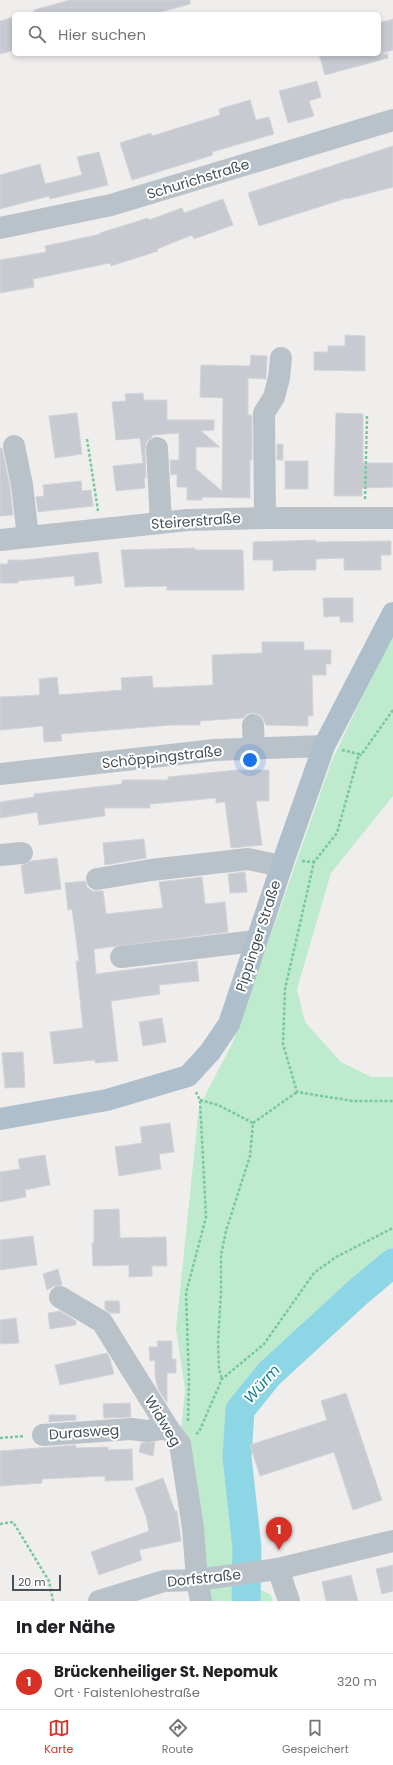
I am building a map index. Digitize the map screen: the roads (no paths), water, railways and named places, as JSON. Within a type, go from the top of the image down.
[{"type":"main road","name":"Pippinger Straße","points":[[0,1119],[107,1100],[188,1076],[210,1052],[229,1024],[281,866],[324,746],[393,613]]},
{"type":"street","name":"Schurichstraße","points":[[0,228],[110,205],[393,120]]},
{"type":"street","points":[[264,518],[264,413],[274,397],[282,358]]},
{"type":"street","points":[[14,446],[22,485],[28,537]]},
{"type":"street","points":[[157,448],[161,522]]},
{"type":"street","name":"Steirerstraße","points":[[0,540],[161,522],[264,518],[393,518]]},
{"type":"street","points":[[253,725],[254,749]]},
{"type":"street","name":"Schöppingstraße","points":[[0,774],[215,750],[324,746]]},
{"type":"street","points":[[0,856],[22,854]]},
{"type":"street","points":[[97,879],[158,869],[242,859],[281,866]]},
{"type":"street","points":[[121,957],[256,942]]},
{"type":"street","name":"Widweg","points":[[60,1297],[102,1322],[174,1436],[193,1528],[196,1580],[201,1601]]},
{"type":"street","name":"Durasweg","points":[[43,1435],[131,1429],[147,1430],[174,1436]]},
{"type":"street","name":"Dorfstraße","points":[[99,1601],[164,1581],[196,1580],[269,1570],[393,1541]]},
{"type":"street","points":[[269,1570],[289,1601]]},
{"type":"waterway","name":"Würm","points":[[246,1601],[247,1548],[237,1457],[240,1410],[269,1374],[357,1293],[393,1263]]},
{"type":"place","name":"Brückenheiliger St. Nepomuk","points":[[279,1550]]}]
